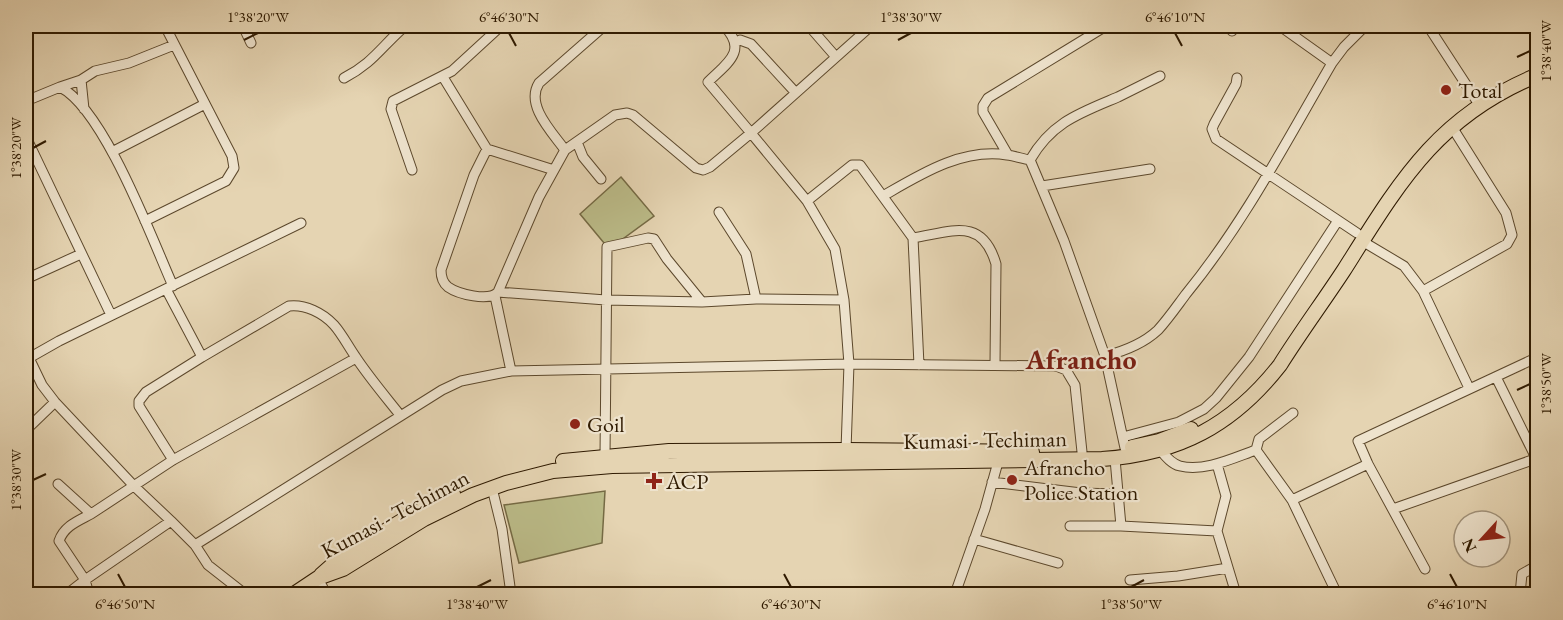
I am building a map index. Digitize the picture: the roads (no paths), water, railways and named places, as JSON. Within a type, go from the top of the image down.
[{"type":"highway","points":[[318,578],[338,560],[408,517],[475,484],[533,466],[581,458],[669,451],[730,450],[1082,452],[1124,443],[1176,436],[1208,420],[1244,394],[1268,369],[1359,237],[1412,154],[1434,131],[1538,65]]},
{"type":"highway","name":"Kumasi - Techiman","points":[[294,594],[318,578],[342,569],[452,504],[527,477],[580,467],[1115,459],[1161,451],[1180,444],[1213,428],[1261,390],[1280,365],[1359,237],[1403,178],[1435,142],[1478,101],[1538,75]]},
{"type":"highway","points":[[730,450],[730,465]]},
{"type":"street","points":[[145,221],[226,181],[234,168],[232,156],[165,26]]},
{"type":"street","points":[[243,26],[251,43]]},
{"type":"street","points":[[344,78],[362,69],[373,60],[405,26]]},
{"type":"street","points":[[412,170],[391,104],[397,98],[443,77],[461,64],[501,26]]},
{"type":"street","points":[[565,150],[535,104],[535,89],[604,26]]},
{"type":"street","points":[[724,26],[731,33],[735,43],[733,56],[723,69],[708,82],[807,201],[835,249],[844,300],[849,364],[846,450]]},
{"type":"street","points":[[809,26],[836,57]]},
{"type":"street","points":[[511,371],[497,294],[539,198],[565,150],[615,115],[627,113],[633,115],[696,168],[703,170],[710,167],[751,133],[871,26]]},
{"type":"street","points":[[1008,155],[983,112],[984,102],[1106,26]]},
{"type":"street","points":[[1280,26],[1332,63]]},
{"type":"street","points":[[1106,356],[1139,344],[1157,330],[1198,280],[1236,227],[1332,63],[1365,26]]},
{"type":"street","points":[[1428,26],[1478,101]]},
{"type":"street","points":[[735,43],[747,40],[752,44],[796,93]]},
{"type":"street","points":[[26,101],[81,80],[95,71],[129,63],[174,45]]},
{"type":"street","points":[[1030,160],[1039,145],[1056,127],[1069,118],[1160,76]]},
{"type":"street","points":[[443,77],[487,149],[554,170]]},
{"type":"street","points":[[1237,78],[1212,129],[1216,139],[1404,266],[1423,291],[1470,388]]},
{"type":"street","points":[[81,80],[84,109]]},
{"type":"street","points":[[60,87],[71,94],[84,109],[96,124],[112,152],[145,221],[169,288],[202,357]]},
{"type":"street","points":[[112,152],[205,104]]},
{"type":"street","points":[[1423,291],[1508,244],[1512,235],[1506,213],[1452,127]]},
{"type":"street","points":[[26,137],[111,315]]},
{"type":"street","points":[[577,142],[583,157],[601,179]]},
{"type":"street","points":[[487,149],[474,175],[441,270],[443,281],[450,289],[484,298],[497,294],[702,302],[756,299],[844,300]]},
{"type":"street","points":[[884,196],[932,168],[971,156],[1008,155],[1030,160]]},
{"type":"street","points":[[1030,160],[1106,356],[1124,443],[1179,422],[1204,409],[1216,398],[1249,357],[1337,222]]},
{"type":"street","points":[[807,201],[852,165],[862,166],[913,238],[919,365]]},
{"type":"street","points":[[1042,186],[1150,169]]},
{"type":"street","points":[[720,212],[746,254],[756,299]]},
{"type":"street","points":[[245,594],[208,565],[195,545],[134,486],[54,402],[27,359],[111,315],[301,223]]},
{"type":"street","points":[[913,238],[964,230],[974,232],[985,239],[993,251],[996,264],[995,364]]},
{"type":"street","points":[[605,456],[607,247],[648,238],[654,240],[702,302]]},
{"type":"street","points":[[26,279],[81,254]]},
{"type":"street","points":[[174,460],[139,406],[139,401],[146,392],[289,306],[298,305],[322,315],[335,325],[400,415]]},
{"type":"street","points":[[89,594],[85,580],[59,541],[61,533],[66,528],[174,460],[356,357]]},
{"type":"street","points":[[1425,570],[1368,465],[1358,444],[1359,440],[1538,357]]},
{"type":"street","points":[[195,545],[442,390],[462,381],[511,371],[849,364],[1056,366],[1066,370],[1075,385],[1082,452]]},
{"type":"street","points":[[1393,509],[1536,460],[1496,377]]},
{"type":"street","points":[[26,430],[54,402]]},
{"type":"street","points":[[1256,450],[1259,439],[1293,413]]},
{"type":"street","points":[[1161,451],[1180,466],[1218,464],[1256,450]]},
{"type":"street","points":[[1256,450],[1292,500],[1337,594]]},
{"type":"street","points":[[1115,459],[1121,526]]},
{"type":"street","points":[[955,594],[998,462]]},
{"type":"street","points":[[1218,464],[1226,496],[1217,531],[1236,594]]},
{"type":"street","points":[[1292,500],[1368,465]]},
{"type":"street","points":[[992,482],[1081,493],[1118,494]]},
{"type":"street","points":[[58,484],[91,514]]},
{"type":"street","points":[[492,488],[502,529],[511,594]]},
{"type":"street","points":[[67,594],[171,521]]},
{"type":"street","points":[[1070,526],[1217,531]]},
{"type":"street","points":[[974,538],[1058,563]]},
{"type":"street","points":[[1520,594],[1522,574],[1538,565]]},
{"type":"street","points":[[1130,580],[1178,576],[1228,568]]},
{"type":"street","points":[[318,578],[326,594]]},
{"type":"street","points":[[789,594],[823,592],[855,594]]},
{"type":"place","name":"Total","points":[[1446,90]]},
{"type":"place","name":"Goil","points":[[575,424]]},
{"type":"place","name":"Afrancho Police Station","points":[[1012,480]]},
{"type":"place","name":"ACP","points":[[654,481]]},
{"type":"district","name":"Afrancho","points":[[1081,359]]}]
